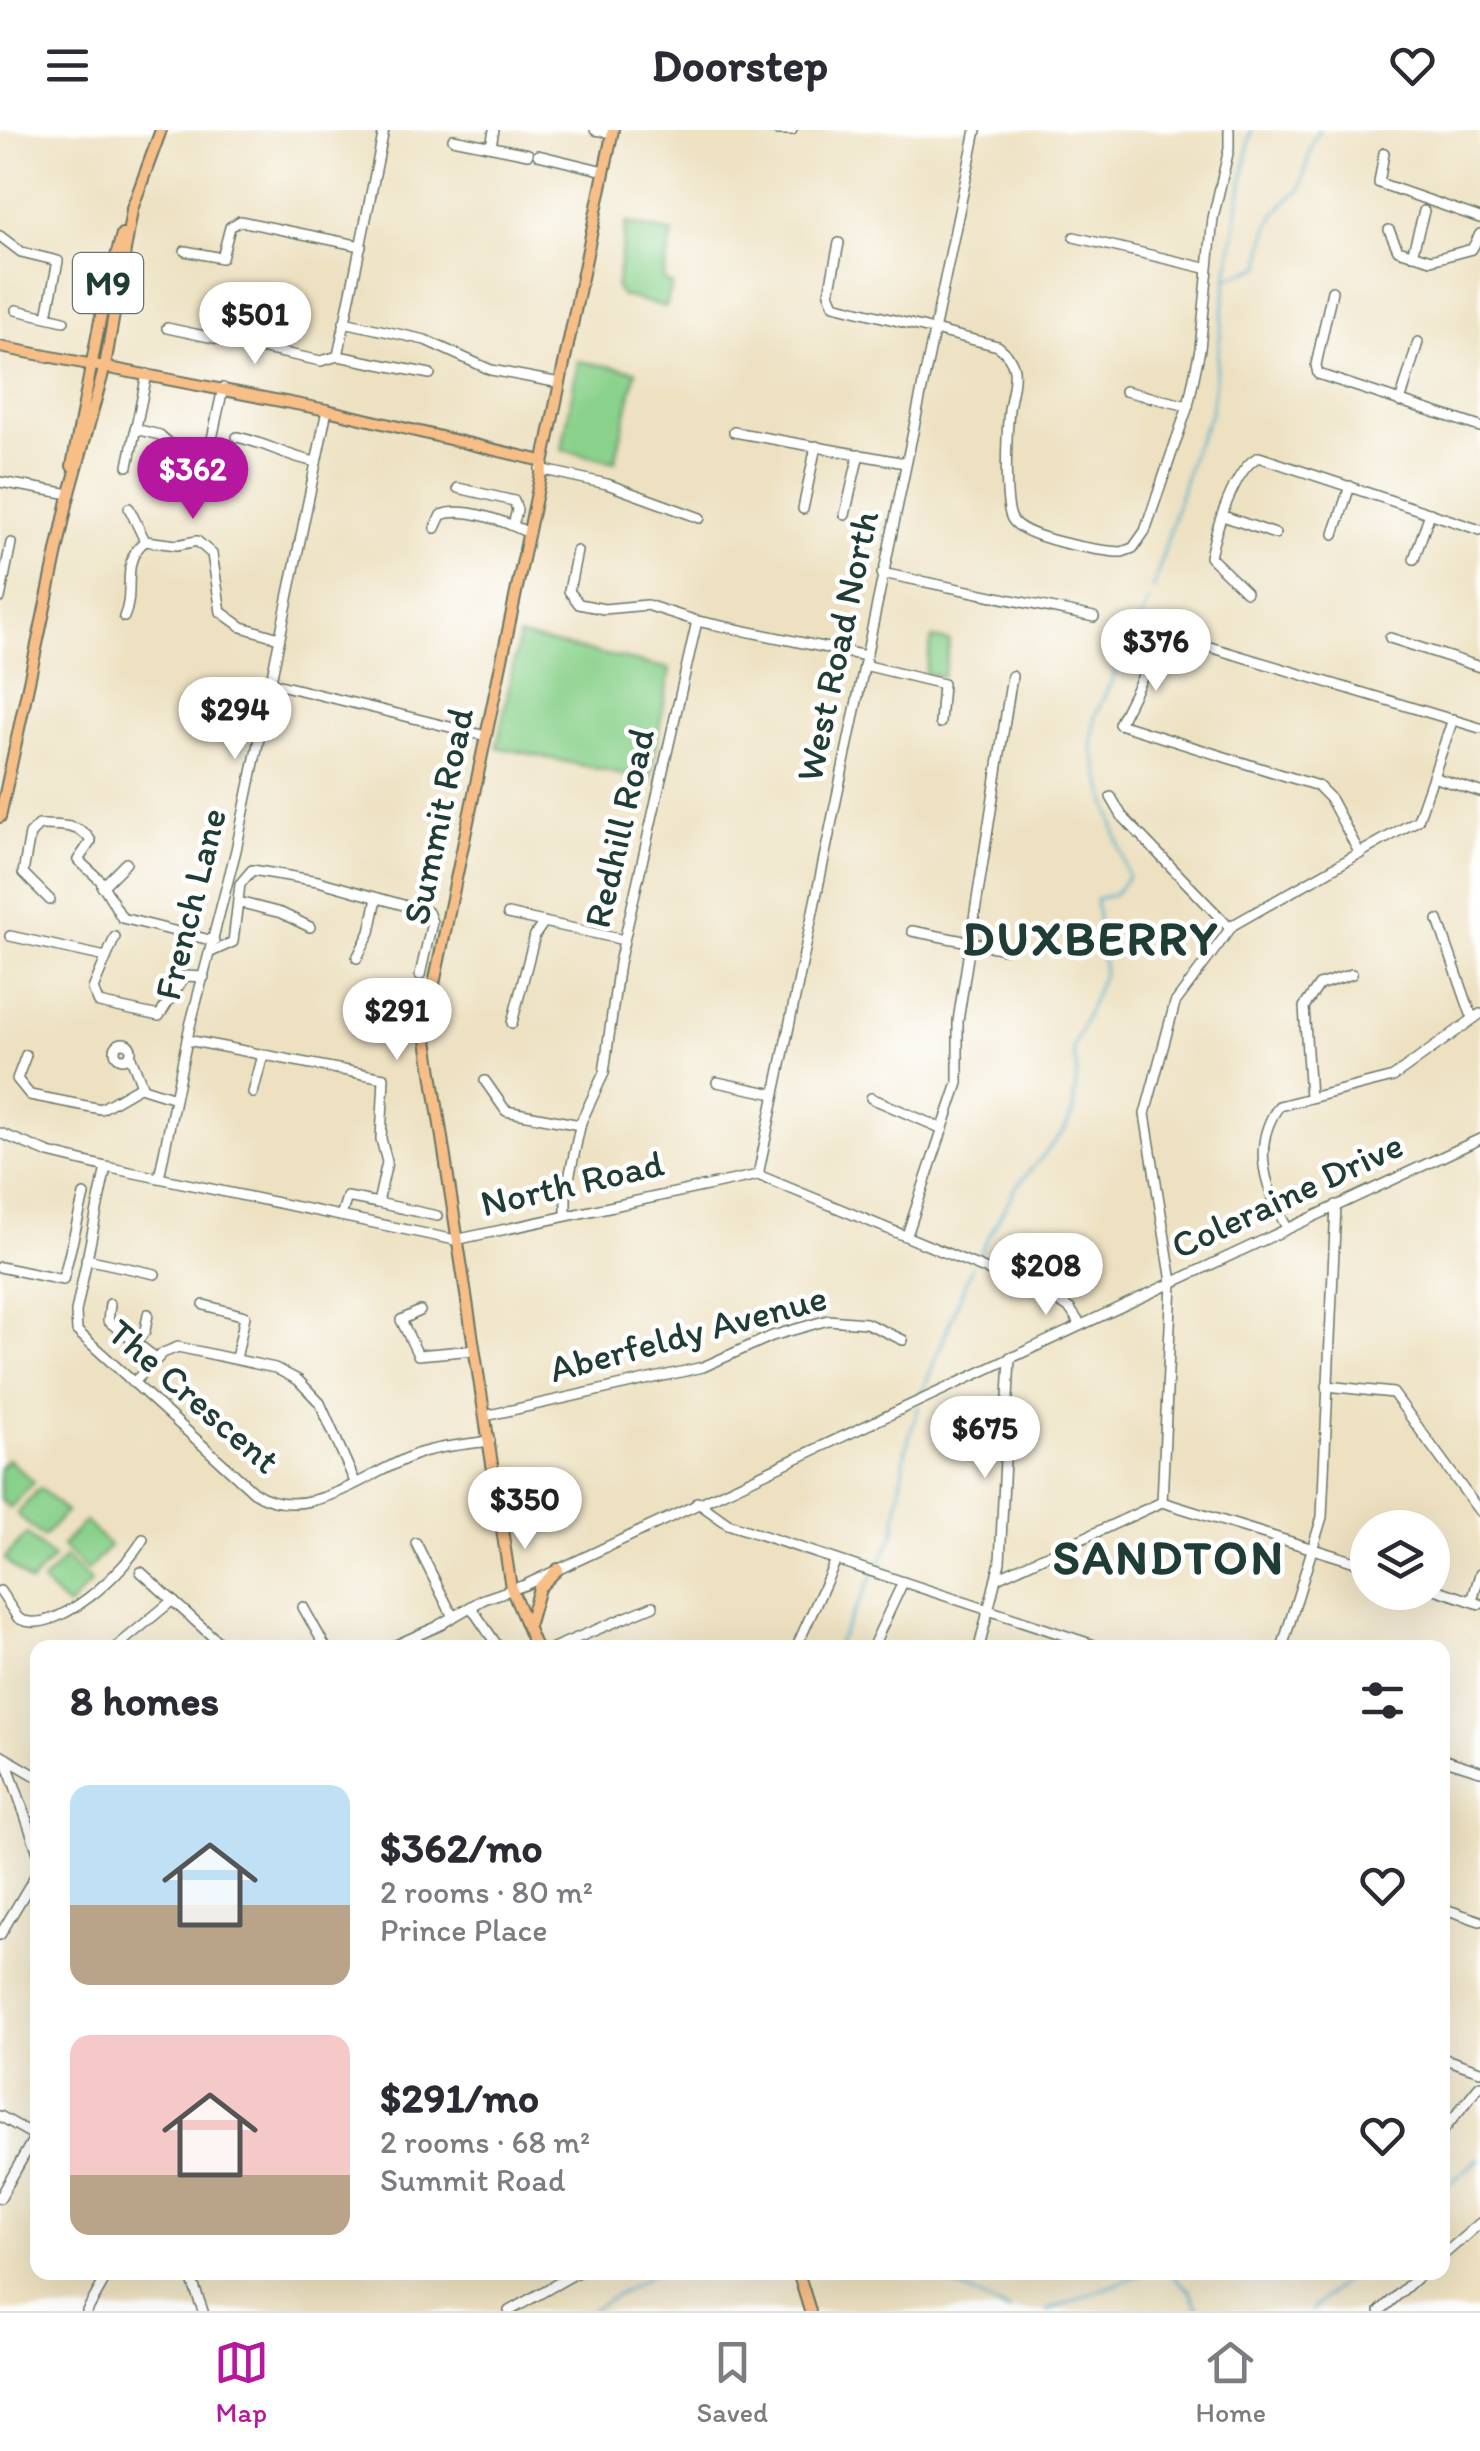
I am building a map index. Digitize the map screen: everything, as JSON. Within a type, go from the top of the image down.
[{"type":"main road","name":"M9","points":[[0,817],[133,204],[161,130]]},
{"type":"main road","name":"Summit Road","points":[[515,1589],[455,1240],[425,1027],[612,131]]},
{"type":"main road","points":[[0,347],[327,410],[541,465]]},
{"type":"main road","points":[[50,355],[78,368],[84,406]]},
{"type":"main road","name":"M9","points":[[68,496],[84,406],[98,364]]},
{"type":"main road","points":[[529,1622],[538,1588],[558,1569]]},
{"type":"main road","points":[[515,1589],[535,1640]]},
{"type":"main road","points":[[515,1589],[535,1640]]},
{"type":"main road","points":[[800,2280],[809,2310]]},
{"type":"street","points":[[338,356],[384,130]]},
{"type":"street","points":[[491,146],[494,130]]},
{"type":"street","points":[[595,130],[612,131]]},
{"type":"street","points":[[777,130],[792,130]]},
{"type":"street","name":"West Road North","points":[[758,1175],[976,130]]},
{"type":"street","points":[[839,243],[829,293],[834,305],[998,346],[1012,359],[1016,375],[1009,410],[1008,507],[1014,523],[1030,534],[1116,553],[1133,548],[1145,531],[1188,406],[1200,349],[1205,268],[1230,148],[1229,130]]},
{"type":"street","points":[[453,139],[604,171]]},
{"type":"street","points":[[1384,153],[1378,183],[1480,218]]},
{"type":"street","points":[[1412,255],[1424,212]]},
{"type":"street","points":[[185,251],[222,258],[230,227],[240,221],[361,246]]},
{"type":"street","points":[[1388,230],[1394,246],[1412,255],[1446,258],[1475,247],[1480,234]]},
{"type":"street","points":[[1074,237],[1205,268]]},
{"type":"street","points":[[2,243],[58,261],[47,316]]},
{"type":"street","points":[[1332,291],[1317,372],[1480,427]]},
{"type":"street","points":[[16,310],[64,321]]},
{"type":"street","points":[[344,322],[426,340],[490,370],[560,383]]},
{"type":"street","points":[[166,328],[314,360],[338,356],[430,374]]},
{"type":"street","points":[[1400,402],[1418,342]]},
{"type":"street","points":[[128,466],[147,374]]},
{"type":"street","points":[[205,470],[222,388]]},
{"type":"street","points":[[1125,391],[1188,406]]},
{"type":"street","name":"French Lane","points":[[158,1178],[272,683],[327,410]]},
{"type":"street","points":[[135,429],[160,435],[178,451]]},
{"type":"street","points":[[734,432],[906,463]]},
{"type":"street","points":[[236,437],[268,444],[280,455],[316,462]]},
{"type":"street","points":[[804,509],[816,446]]},
{"type":"street","points":[[845,515],[859,454]]},
{"type":"street","points":[[1246,592],[1210,557],[1223,516],[1249,461],[1262,458],[1480,530]]},
{"type":"street","points":[[541,465],[700,518]]},
{"type":"street","points":[[0,482],[68,496]]},
{"type":"street","points":[[1334,534],[1350,486]]},
{"type":"street","points":[[458,488],[514,501],[518,510],[512,525]]},
{"type":"street","points":[[129,508],[145,541]]},
{"type":"street","points":[[435,528],[441,515],[451,512],[512,525],[528,534]]},
{"type":"street","points":[[1414,559],[1430,512]]},
{"type":"street","points":[[1223,516],[1275,534]]},
{"type":"street","points":[[124,618],[132,599],[128,570],[132,555],[145,541],[204,543],[212,554],[221,612],[242,627],[279,638]]},
{"type":"street","points":[[0,598],[11,542]]},
{"type":"street","points":[[577,551],[569,592],[576,603],[604,610],[647,605],[697,621],[865,660],[942,684],[940,723]]},
{"type":"street","points":[[882,573],[1094,617]]},
{"type":"street","name":"Redhill Road","points":[[566,1215],[566,1192],[580,1126],[604,1073],[624,940],[697,621]]},
{"type":"street","points":[[1360,854],[1330,798],[1318,786],[1119,724],[1158,646],[1173,636],[1480,728]]},
{"type":"street","points":[[1390,638],[1480,667]]},
{"type":"street","points":[[907,1236],[958,1082],[958,1021],[1012,676]]},
{"type":"street","points":[[272,683],[486,736]]},
{"type":"street","points":[[1162,1502],[1172,1282],[1146,1107],[1177,1000],[1230,928],[1418,820],[1436,778],[1453,719]]},
{"type":"street","points":[[1436,778],[1480,792]]},
{"type":"street","points":[[1111,797],[1122,816],[1230,928]]},
{"type":"street","points":[[50,900],[23,873],[30,834],[39,825],[75,828],[87,834],[91,841],[78,860],[122,918],[212,947],[232,944],[242,880],[250,870],[318,881],[424,910],[432,916],[420,975]]},
{"type":"street","points":[[102,887],[126,862]]},
{"type":"street","points":[[357,958],[372,926],[377,898]]},
{"type":"street","points":[[238,902],[282,913],[310,928]]},
{"type":"street","points":[[508,914],[624,940]]},
{"type":"street","points":[[1287,1228],[1265,1179],[1263,1152],[1269,1124],[1279,1106],[1392,1078],[1476,1015],[1438,920]]},
{"type":"street","points":[[512,1023],[535,935],[544,922]]},
{"type":"street","points":[[912,932],[1005,950]]},
{"type":"street","points":[[10,936],[106,956]]},
{"type":"street","points":[[115,937],[93,989],[96,999],[156,1016],[164,1013],[186,976],[204,977]]},
{"type":"street","points":[[1310,1097],[1304,1007],[1319,985],[1352,974]]},
{"type":"street","points":[[187,1040],[384,1078],[381,1139],[386,1162],[378,1203]]},
{"type":"street","points":[[26,1055],[17,1079],[30,1095],[101,1109],[141,1086],[175,1098]]},
{"type":"street","points":[[130,1055],[141,1086]]},
{"type":"street","points":[[253,1093],[263,1055]]},
{"type":"street","points":[[486,1082],[506,1111],[580,1126]]},
{"type":"street","points":[[717,1082],[774,1094]]},
{"type":"street","points":[[871,1098],[943,1129]]},
{"type":"street","name":"North Road","points":[[0,1136],[49,1153],[158,1178],[455,1240],[758,1175]]},
{"type":"street","name":"Coleraine Drive","points":[[406,1640],[1480,1139]]},
{"type":"street","name":"The Crescent","points":[[106,1166],[75,1316],[77,1331],[254,1492],[274,1504],[301,1504],[428,1451],[490,1441]]},
{"type":"street","points":[[758,1175],[1056,1299],[1080,1324]]},
{"type":"street","points":[[0,1268],[64,1280],[84,1195]]},
{"type":"street","points":[[341,1216],[348,1197],[437,1216]]},
{"type":"street","points":[[1285,1640],[1322,1517],[1336,1205]]},
{"type":"street","points":[[86,1260],[155,1274]]},
{"type":"street","points":[[110,1304],[108,1320],[157,1359]]},
{"type":"street","points":[[204,1305],[245,1316],[236,1359]]},
{"type":"street","points":[[420,1310],[401,1318],[418,1355],[474,1350]]},
{"type":"street","points":[[136,1341],[145,1330],[148,1314]]},
{"type":"street","name":"Aberfeldy Avenue","points":[[486,1416],[703,1367],[772,1336],[828,1320],[866,1323],[903,1340]]},
{"type":"street","points":[[133,1383],[157,1359],[178,1347],[282,1371],[320,1403],[355,1482]]},
{"type":"street","points":[[980,1640],[998,1578],[1010,1357]]},
{"type":"street","points":[[1327,1386],[1393,1393],[1480,1512]]},
{"type":"street","points":[[696,1502],[720,1521],[1079,1640]]},
{"type":"street","points":[[998,1578],[1162,1502],[1350,1560]]},
{"type":"street","points":[[0,1591],[18,1618],[40,1622],[87,1598],[117,1576],[143,1540]]},
{"type":"street","points":[[416,1542],[453,1617]]},
{"type":"street","points":[[800,1640],[836,1560]]},
{"type":"street","points":[[141,1572],[216,1640]]},
{"type":"street","points":[[1450,1594],[1476,1602],[1480,1574]]},
{"type":"street","points":[[876,1640],[903,1582]]},
{"type":"street","points":[[125,1640],[173,1600]]},
{"type":"street","points":[[571,1640],[652,1606]]},
{"type":"street","points":[[303,1607],[322,1640]]},
{"type":"street","points":[[468,1611],[492,1640]]},
{"type":"street","points":[[416,1635],[416,1640]]},
{"type":"street","points":[[2,1759],[30,1776]]},
{"type":"street","points":[[2,1759],[30,1831]]},
{"type":"street","points":[[1450,1762],[1480,1771]]},
{"type":"street","points":[[18,1796],[30,1780]]},
{"type":"street","points":[[0,1935],[30,1884]]},
{"type":"street","points":[[1450,1911],[1480,1921]]},
{"type":"street","points":[[1450,2061],[1480,2071]]},
{"type":"street","points":[[1450,2122],[1480,2085]]},
{"type":"street","points":[[0,2116],[30,2134]]},
{"type":"street","points":[[0,2198],[30,2147]]},
{"type":"street","points":[[1450,2249],[1480,2224]]},
{"type":"street","points":[[87,2311],[104,2280]]},
{"type":"street","points":[[192,2280],[203,2311]]},
{"type":"street","points":[[510,2311],[564,2280]]},
{"type":"street","points":[[1380,2311],[1414,2280]]},
{"type":"green space","points":[[626,223],[673,233],[663,280],[672,285],[666,307],[622,296],[616,288]]},
{"type":"green space","points":[[578,361],[636,371],[615,462],[562,450]]},
{"type":"green space","points":[[519,636],[670,669],[650,780],[497,747]]},
{"type":"green space","points":[[932,638],[950,641],[943,677],[925,673]]},
{"type":"green space","points":[[8,1459],[34,1482],[10,1508],[0,1499],[0,1467]]},
{"type":"green space","points":[[40,1488],[66,1512],[43,1537],[17,1514]]},
{"type":"green space","points":[[85,1521],[110,1546],[87,1571],[62,1546]]},
{"type":"green space","points":[[27,1534],[53,1558],[30,1583],[4,1559]]},
{"type":"green space","points":[[65,1557],[91,1582],[68,1607],[42,1583]]},
{"type":"waterway","points":[[1227,276],[1251,130]]},
{"type":"waterway","points":[[1153,589],[1193,451],[1211,413],[1227,278],[1262,266],[1270,222],[1300,190],[1319,130]]},
{"type":"waterway","points":[[976,1259],[1016,1187],[1065,1130],[1073,1112],[1077,1072],[1073,1049],[1104,972],[1096,899],[1114,895],[1128,877],[1092,748],[1095,716],[1149,601]]},
{"type":"waterway","points":[[922,1394],[972,1266]]},
{"type":"waterway","points":[[839,1640],[894,1535],[906,1448],[919,1406]]},
{"type":"waterway","points":[[1450,2183],[1480,2158]]},
{"type":"waterway","points":[[590,2311],[643,2280]]},
{"type":"waterway","points":[[944,2280],[1009,2311]]},
{"type":"waterway","points":[[1047,2311],[1126,2280]]},
{"type":"waterway","points":[[1178,2280],[1190,2291],[1198,2311]]},
{"type":"waterway","points":[[1311,2311],[1344,2280]]},
{"type":"district","name":"DUXBERRY","points":[[1091,938]]},
{"type":"district","name":"SANDTON","points":[[1169,1557]]}]
